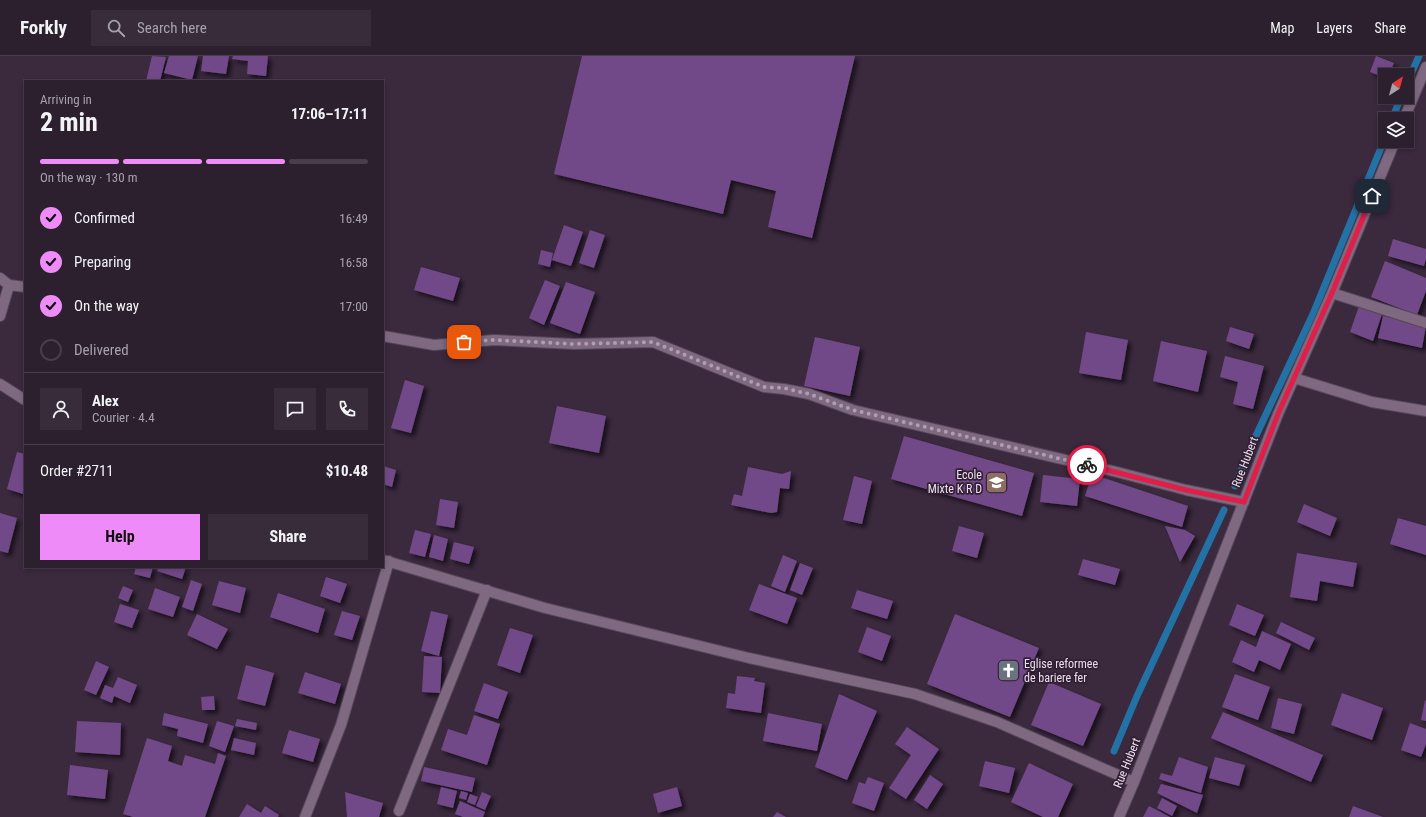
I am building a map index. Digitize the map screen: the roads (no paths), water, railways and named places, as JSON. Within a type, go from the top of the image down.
[{"type":"street","points":[[1407,112],[1426,67]]},
{"type":"street","name":"Rue Hubert","points":[[1118,817],[1134,782],[1278,414],[1332,293],[1392,148]]},
{"type":"street","points":[[0,278],[9,285],[24,287]]},
{"type":"street","points":[[0,316],[9,285]]},
{"type":"street","points":[[1332,293],[1426,323]]},
{"type":"street","points":[[384,336],[434,345],[494,340],[574,344],[653,342],[764,387],[784,388],[809,394],[853,410],[1117,472],[1186,490],[1244,502]]},
{"type":"street","points":[[1294,378],[1372,402],[1426,411]]},
{"type":"street","points":[[0,384],[24,399]]},
{"type":"street","points":[[305,817],[341,725],[386,561],[545,608],[749,658],[915,694],[997,722],[1134,782]]},
{"type":"street","points":[[399,811],[487,590]]},
{"type":"waterway","points":[[1414,68],[1419,56]]},
{"type":"waterway","points":[[1395,112],[1398,104]]},
{"type":"waterway","points":[[1235,486],[1253,442],[1313,314],[1381,148]]},
{"type":"waterway","points":[[1114,751],[1137,696],[1224,510]]},
{"type":"place","name":"Ecole Mixte K R D","points":[[997,482]]},
{"type":"place","name":"Eglise reformee de bariere fer","points":[[1009,671]]}]
